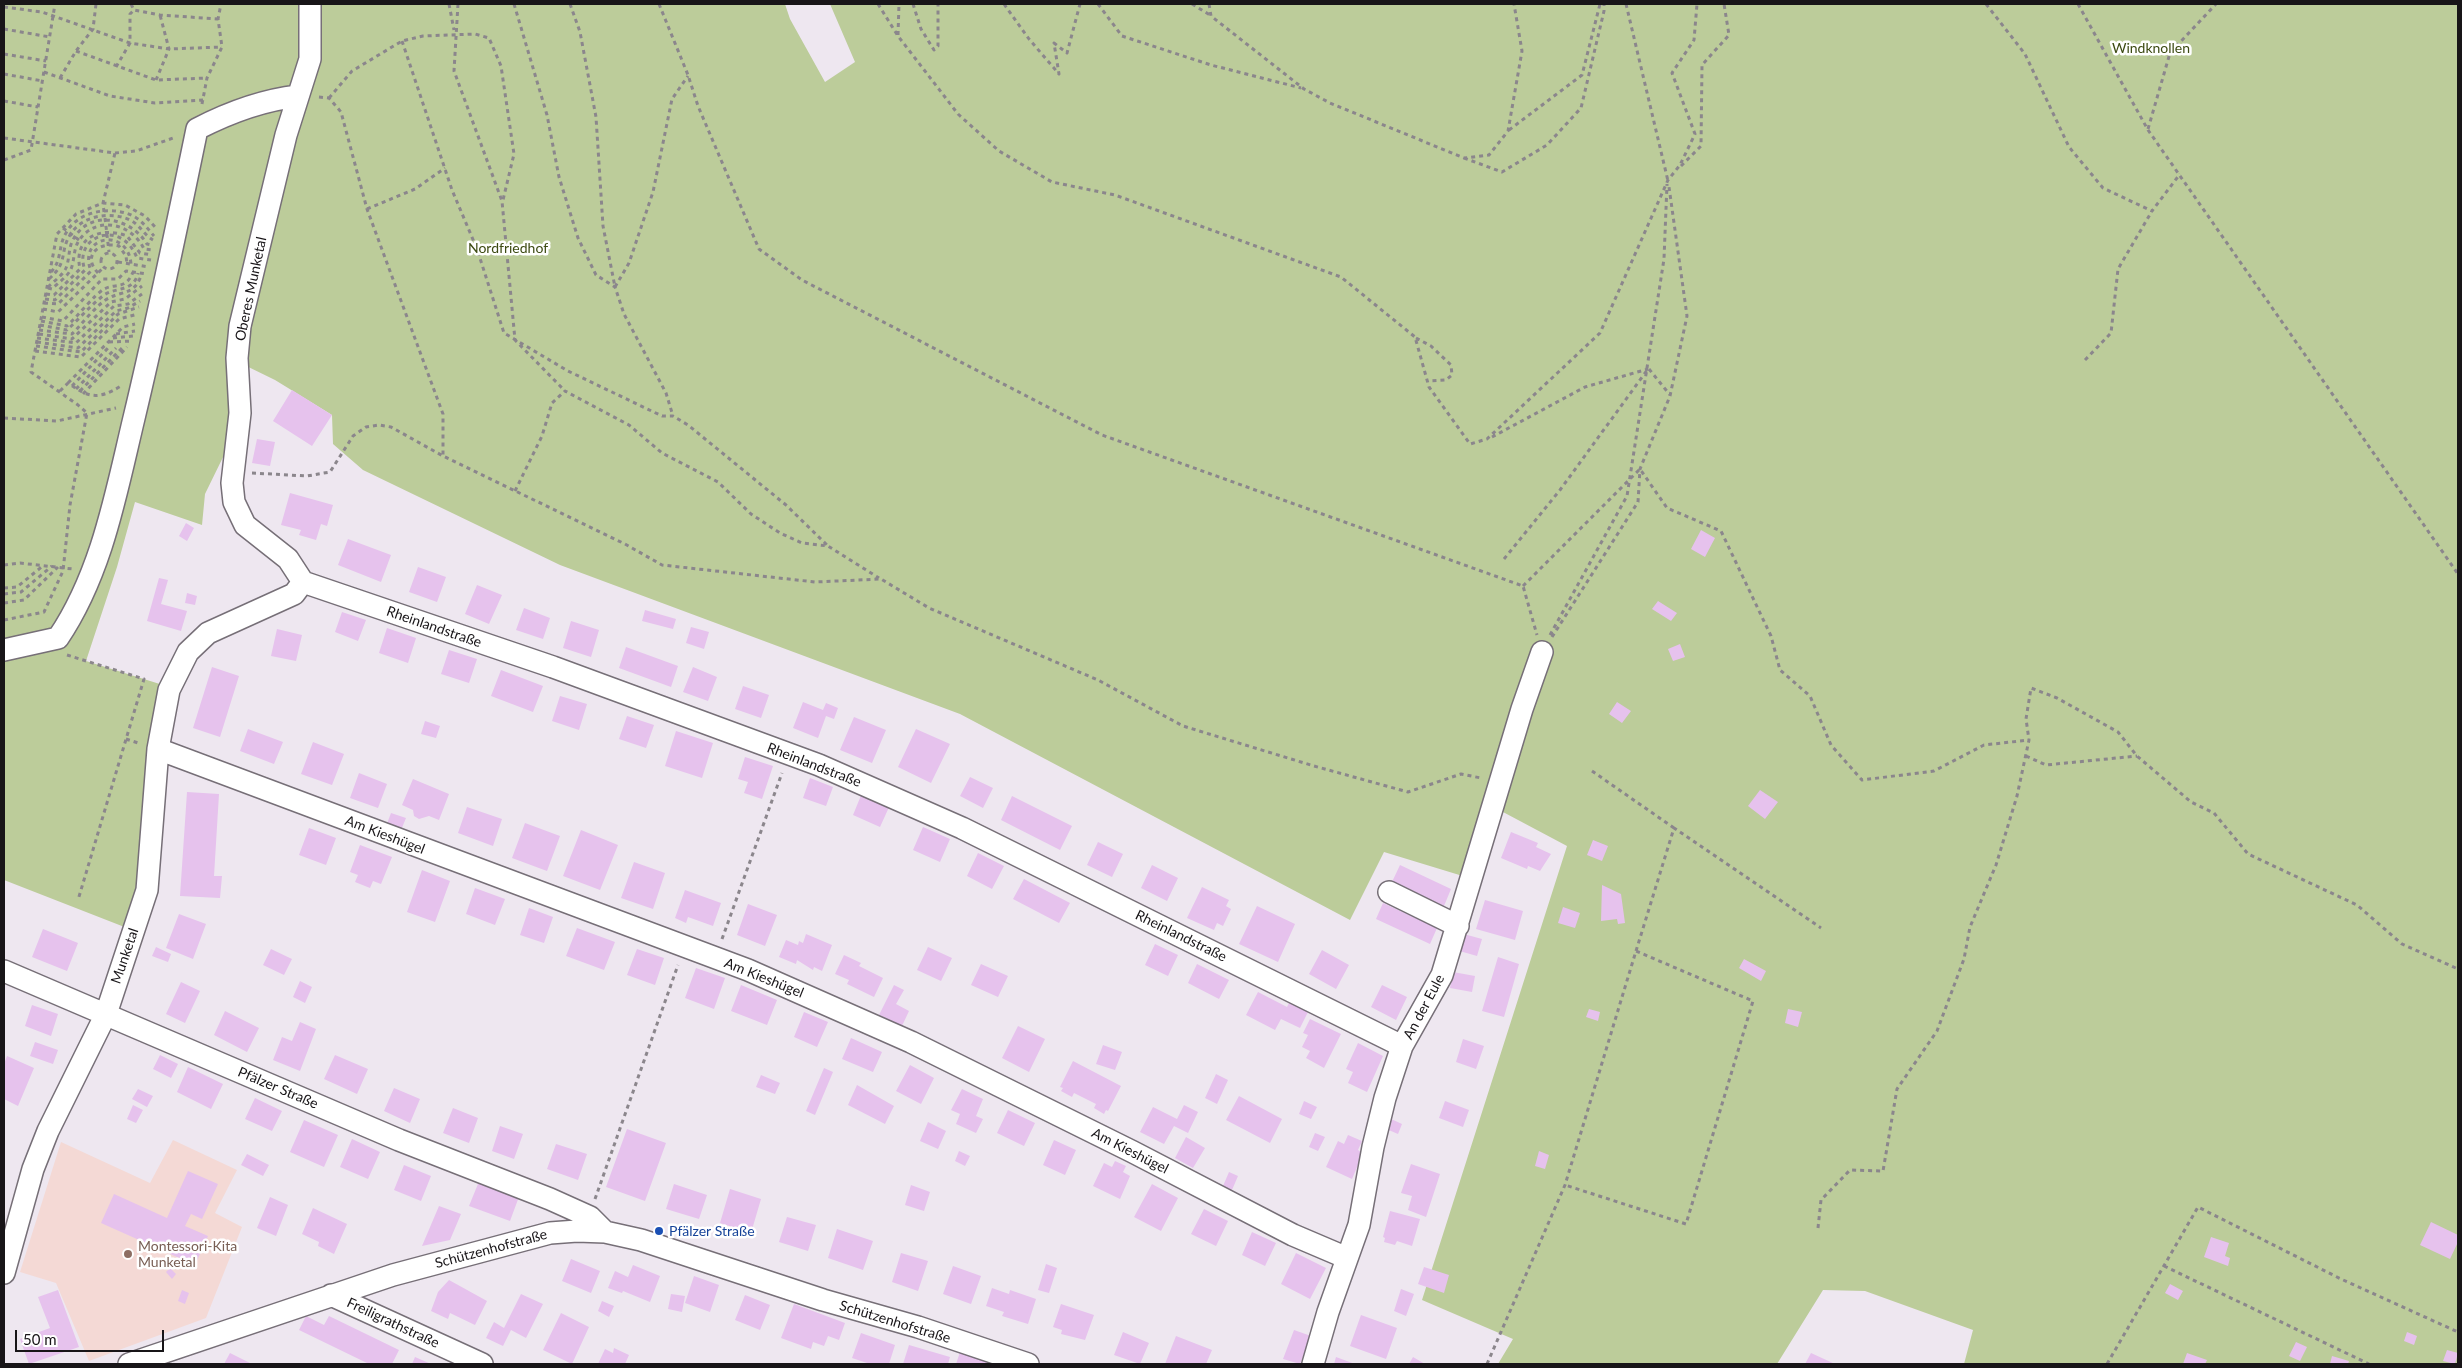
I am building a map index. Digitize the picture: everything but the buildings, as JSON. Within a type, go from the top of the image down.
[{"type":"street","name":"Oberes Munketal","points":[[303,582],[288,559],[245,525],[234,502],[232,484],[240,413],[237,358],[240,326],[286,135],[310,59],[310,4]]},
{"type":"street","points":[[4,650],[58,638],[75,614],[92,578],[116,493],[132,389],[168,271],[197,130],[216,120],[275,98],[298,96]]},
{"type":"street","name":"Munketal","points":[[4,1273],[10,1216],[48,1131],[106,1014],[147,890],[158,749],[169,690],[188,652],[208,633],[294,594],[303,582]]},
{"type":"street","name":"Rheinlandstraße","points":[[303,582],[553,667],[819,765],[962,828],[1402,1046]]},
{"type":"street","name":"An der Eule","points":[[1314,1364],[1328,1312],[1359,1226],[1373,1147],[1385,1098],[1402,1046],[1442,975],[1542,651]]},
{"type":"street","name":"Am Kieshügel","points":[[158,749],[684,948],[756,973],[911,1042],[1133,1152],[1293,1235],[1347,1258]]},
{"type":"street","points":[[1389,892],[1458,926]]},
{"type":"street","name":"Pfälzer Straße","points":[[4,971],[399,1140],[550,1199],[590,1217],[604,1232]]},
{"type":"street","name":"Schützenhofstraße","points":[[145,1362],[331,1295],[393,1275],[550,1233],[604,1232],[641,1240],[823,1300],[918,1327],[1028,1364]]},
{"type":"street","name":"Freiligrathstraße","points":[[331,1295],[482,1364]]},
{"type":"path","points":[[4,160],[30,150],[55,4]]},
{"type":"path","points":[[60,78],[76,51],[93,29],[96,4]]},
{"type":"path","points":[[131,4],[134,10]]},
{"type":"path","points":[[4,138],[116,153],[136,151],[197,130],[207,78],[222,47],[218,19],[221,4]]},
{"type":"path","points":[[449,4],[455,35]]},
{"type":"path","points":[[458,4],[454,71],[502,201],[515,340],[565,391],[628,425],[662,453],[718,482],[751,514],[780,533],[802,543],[828,546]]},
{"type":"path","points":[[514,4],[547,115],[559,177],[578,238],[596,275],[615,287]]},
{"type":"path","points":[[570,4],[580,32],[596,117],[603,226],[615,287],[624,314],[666,393],[673,416]]},
{"type":"path","points":[[659,4],[698,106],[759,249],[802,280],[1102,435],[1523,586]]},
{"type":"path","points":[[878,4],[898,36],[958,114],[999,151],[1052,182],[1115,195],[1342,277],[1415,337],[1431,346],[1451,365],[1452,375],[1446,380],[1428,381]]},
{"type":"path","points":[[898,36],[899,4]]},
{"type":"path","points":[[913,4],[921,29],[934,50],[938,46],[938,4]]},
{"type":"path","points":[[1004,4],[1012,12],[1029,39],[1059,74],[1054,43],[1067,53],[1080,4]]},
{"type":"path","points":[[1098,4],[1122,36],[1211,65],[1304,89]]},
{"type":"path","points":[[1192,4],[1211,16],[1304,89],[1330,103],[1502,172],[1547,145],[1581,108],[1604,11],[1602,4]]},
{"type":"path","points":[[1209,4],[1211,16]]},
{"type":"path","points":[[1508,131],[1522,51],[1514,4]]},
{"type":"path","points":[[1464,158],[1489,155],[1508,131],[1582,75],[1602,4]]},
{"type":"path","points":[[1542,651],[1638,502],[1640,469],[1670,396],[1687,316],[1668,180],[1626,4]]},
{"type":"path","points":[[1487,439],[1600,333],[1668,180],[1680,165],[1695,134],[1672,73],[1694,40],[1698,4]]},
{"type":"path","points":[[1542,651],[1627,496],[1664,259],[1668,180],[1702,146],[1702,65],[1729,35],[1724,4]]},
{"type":"path","points":[[1986,4],[2025,54],[2068,147],[2103,188],[2152,211]]},
{"type":"path","points":[[2078,4],[2148,130],[2458,574]]},
{"type":"path","points":[[2148,130],[2170,53],[2216,4]]},
{"type":"path","points":[[4,7],[42,12],[130,43],[169,48],[222,47]]},
{"type":"path","points":[[134,10],[160,15],[218,19]]},
{"type":"path","points":[[116,67],[130,43],[130,14],[134,10]]},
{"type":"path","points":[[156,80],[169,48],[160,15]]},
{"type":"path","points":[[4,29],[50,37]]},
{"type":"path","points":[[329,98],[352,71],[402,41],[423,36],[474,34],[489,38],[500,66],[514,154],[502,201]]},
{"type":"path","points":[[402,41],[445,168],[477,249],[504,333],[568,371],[662,416],[673,416],[688,425],[786,506],[828,546],[930,608],[1098,680],[1183,726],[1314,766],[1408,792],[1461,774],[1501,783]]},
{"type":"path","points":[[76,51],[156,80],[207,78]]},
{"type":"path","points":[[4,54],[46,60]]},
{"type":"path","points":[[44,72],[110,96],[155,103],[203,100]]},
{"type":"path","points":[[4,74],[43,81]]},
{"type":"path","points":[[615,287],[629,263],[653,192],[672,99],[688,76]]},
{"type":"path","points":[[298,96],[329,98],[341,112],[368,209],[443,414],[443,456]]},
{"type":"path","points":[[4,101],[38,107]]},
{"type":"path","points":[[109,252],[103,203],[116,153]]},
{"type":"path","points":[[368,209],[414,189],[445,168]]},
{"type":"path","points":[[2085,360],[2111,332],[2118,270],[2152,211],[2180,174]]},
{"type":"path","points":[[50,272],[58,266],[65,229],[76,214],[103,203],[125,205],[145,216],[159,232]]},
{"type":"path","points":[[87,413],[60,391],[31,372],[58,234],[90,213],[120,211],[135,217],[154,236],[160,237]]},
{"type":"path","points":[[49,280],[60,270],[70,234],[84,222],[104,213],[128,219],[138,225],[160,247]]},
{"type":"path","points":[[47,288],[66,269],[70,247],[75,237],[88,225],[105,220],[122,222],[137,231],[147,244],[160,247]]},
{"type":"path","points":[[47,288],[52,289],[71,270],[79,240],[89,230],[106,225],[123,227],[140,241],[144,249],[160,247]]},
{"type":"path","points":[[65,229],[79,240]]},
{"type":"path","points":[[46,294],[54,295],[80,269],[79,254],[83,244],[91,236],[107,233],[127,236],[140,254],[157,256]]},
{"type":"path","points":[[45,301],[55,300],[85,270],[82,257],[88,245],[107,233],[120,237],[127,242],[137,258],[156,261]]},
{"type":"path","points":[[45,301],[58,304],[91,271],[87,259],[92,246],[98,242],[108,242],[119,246],[123,250],[129,264]]},
{"type":"path","points":[[98,273],[94,269],[92,256],[94,251],[108,242]]},
{"type":"path","points":[[109,252],[116,256],[118,262]]},
{"type":"path","points":[[104,267],[102,257],[109,252]]},
{"type":"path","points":[[118,262],[154,268]]},
{"type":"path","points":[[104,267],[111,269],[118,262]]},
{"type":"path","points":[[43,309],[58,312],[104,267]]},
{"type":"path","points":[[41,321],[63,321],[102,279],[118,279],[126,271],[153,275]]},
{"type":"path","points":[[41,321],[67,330],[106,294],[131,285],[140,273]]},
{"type":"path","points":[[37,338],[72,340],[110,302],[124,299],[141,288],[140,273]]},
{"type":"path","points":[[37,338],[76,343],[114,306],[135,300],[147,288]]},
{"type":"path","points":[[37,338],[78,348],[116,311],[128,308],[148,295]]},
{"type":"path","points":[[37,338],[81,352],[118,314],[134,310],[146,302]]},
{"type":"path","points":[[35,351],[82,357],[119,319],[145,310]]},
{"type":"path","points":[[60,391],[123,327],[142,320]]},
{"type":"path","points":[[101,349],[136,346],[140,330],[116,334]]},
{"type":"path","points":[[112,338],[139,335]]},
{"type":"path","points":[[1415,337],[1428,381],[1470,444],[1487,439],[1585,387],[1648,368]]},
{"type":"path","points":[[108,342],[138,340]]},
{"type":"path","points":[[80,391],[128,347]]},
{"type":"path","points":[[72,386],[108,348]]},
{"type":"path","points":[[80,391],[116,348]]},
{"type":"path","points":[[80,391],[122,348]]},
{"type":"path","points":[[1648,368],[1670,396]]},
{"type":"path","points":[[1504,559],[1560,490],[1648,368]]},
{"type":"path","points":[[68,383],[87,396],[104,396],[120,387],[132,389]]},
{"type":"path","points":[[4,418],[57,421],[87,413],[111,411],[132,389]]},
{"type":"path","points":[[514,491],[542,436],[552,403],[565,391]]},
{"type":"path","points":[[4,620],[44,612],[64,567],[70,505],[87,413]]},
{"type":"path","points":[[234,472],[307,476],[330,472],[352,436],[366,427],[379,425],[391,427],[443,456],[597,530],[662,565],[815,582],[881,579]]},
{"type":"path","points":[[1523,586],[1640,469]]},
{"type":"path","points":[[1640,469],[1666,508],[1721,531],[1771,636],[1780,670],[1810,696],[1831,745],[1862,780],[1934,771],[1984,745],[2030,740]]},
{"type":"path","points":[[4,565],[20,563],[64,567]]},
{"type":"path","points":[[4,588],[17,586],[44,565]]},
{"type":"path","points":[[4,594],[21,592],[53,565]]},
{"type":"path","points":[[4,602],[24,600],[59,566]]},
{"type":"path","points":[[1523,586],[1542,651]]},
{"type":"path","points":[[58,638],[65,655],[144,678],[78,900]]},
{"type":"path","points":[[1818,1228],[1821,1200],[1850,1170],[1883,1171],[1897,1089],[1937,1031],[1964,959],[1970,927],[1996,865],[2030,740],[2026,719],[2031,688],[2057,698],[2118,732],[2137,756],[2191,802],[2214,814],[2248,854],[2358,906],[2402,944],[2458,970]]},
{"type":"path","points":[[715,958],[789,754]]},
{"type":"path","points":[[2026,756],[2046,765],[2137,756]]},
{"type":"path","points":[[1592,772],[1821,928]]},
{"type":"path","points":[[1487,1364],[1565,1185],[1674,828]]},
{"type":"path","points":[[597,1191],[684,948]]},
{"type":"path","points":[[1565,1185],[1686,1224],[1753,1001],[1636,951]]},
{"type":"path","points":[[2108,1364],[2198,1207],[2341,1279],[2458,1332]]},
{"type":"path","points":[[2164,1266],[2369,1364]]},
{"type":"shaded area","name":"Montessori-Kita Munketal","points":[[173,1140],[237,1170],[215,1213],[242,1227],[206,1318],[89,1361],[56,1283],[20,1272],[61,1142],[150,1183]]},
{"type":"green space","points":[[4,4],[785,4],[790,19],[825,82],[855,62],[830,4],[2458,4],[2458,1364],[1964,1364],[1973,1330],[1865,1291],[1823,1290],[1777,1364],[1498,1364],[1513,1339],[1422,1300],[1567,846],[1503,812],[1525,727],[1552,648],[1535,648],[1466,877],[1384,852],[1350,920],[960,714],[560,565],[363,470],[333,444],[332,415],[275,380],[230,358],[231,408],[226,451],[205,494],[202,525],[135,502],[117,567],[86,661],[163,685],[139,893],[127,928],[4,880]]},
{"type":"place","name":"Pfälzer Straße","points":[[659,1231]]},
{"type":"place","name":"Montessori-Kita Munketal","points":[[128,1254]]},
{"type":"park label","name":"Windknollen","points":[[2151,48]]},
{"type":"park label","name":"Nordfriedhof","points":[[508,248]]}]
